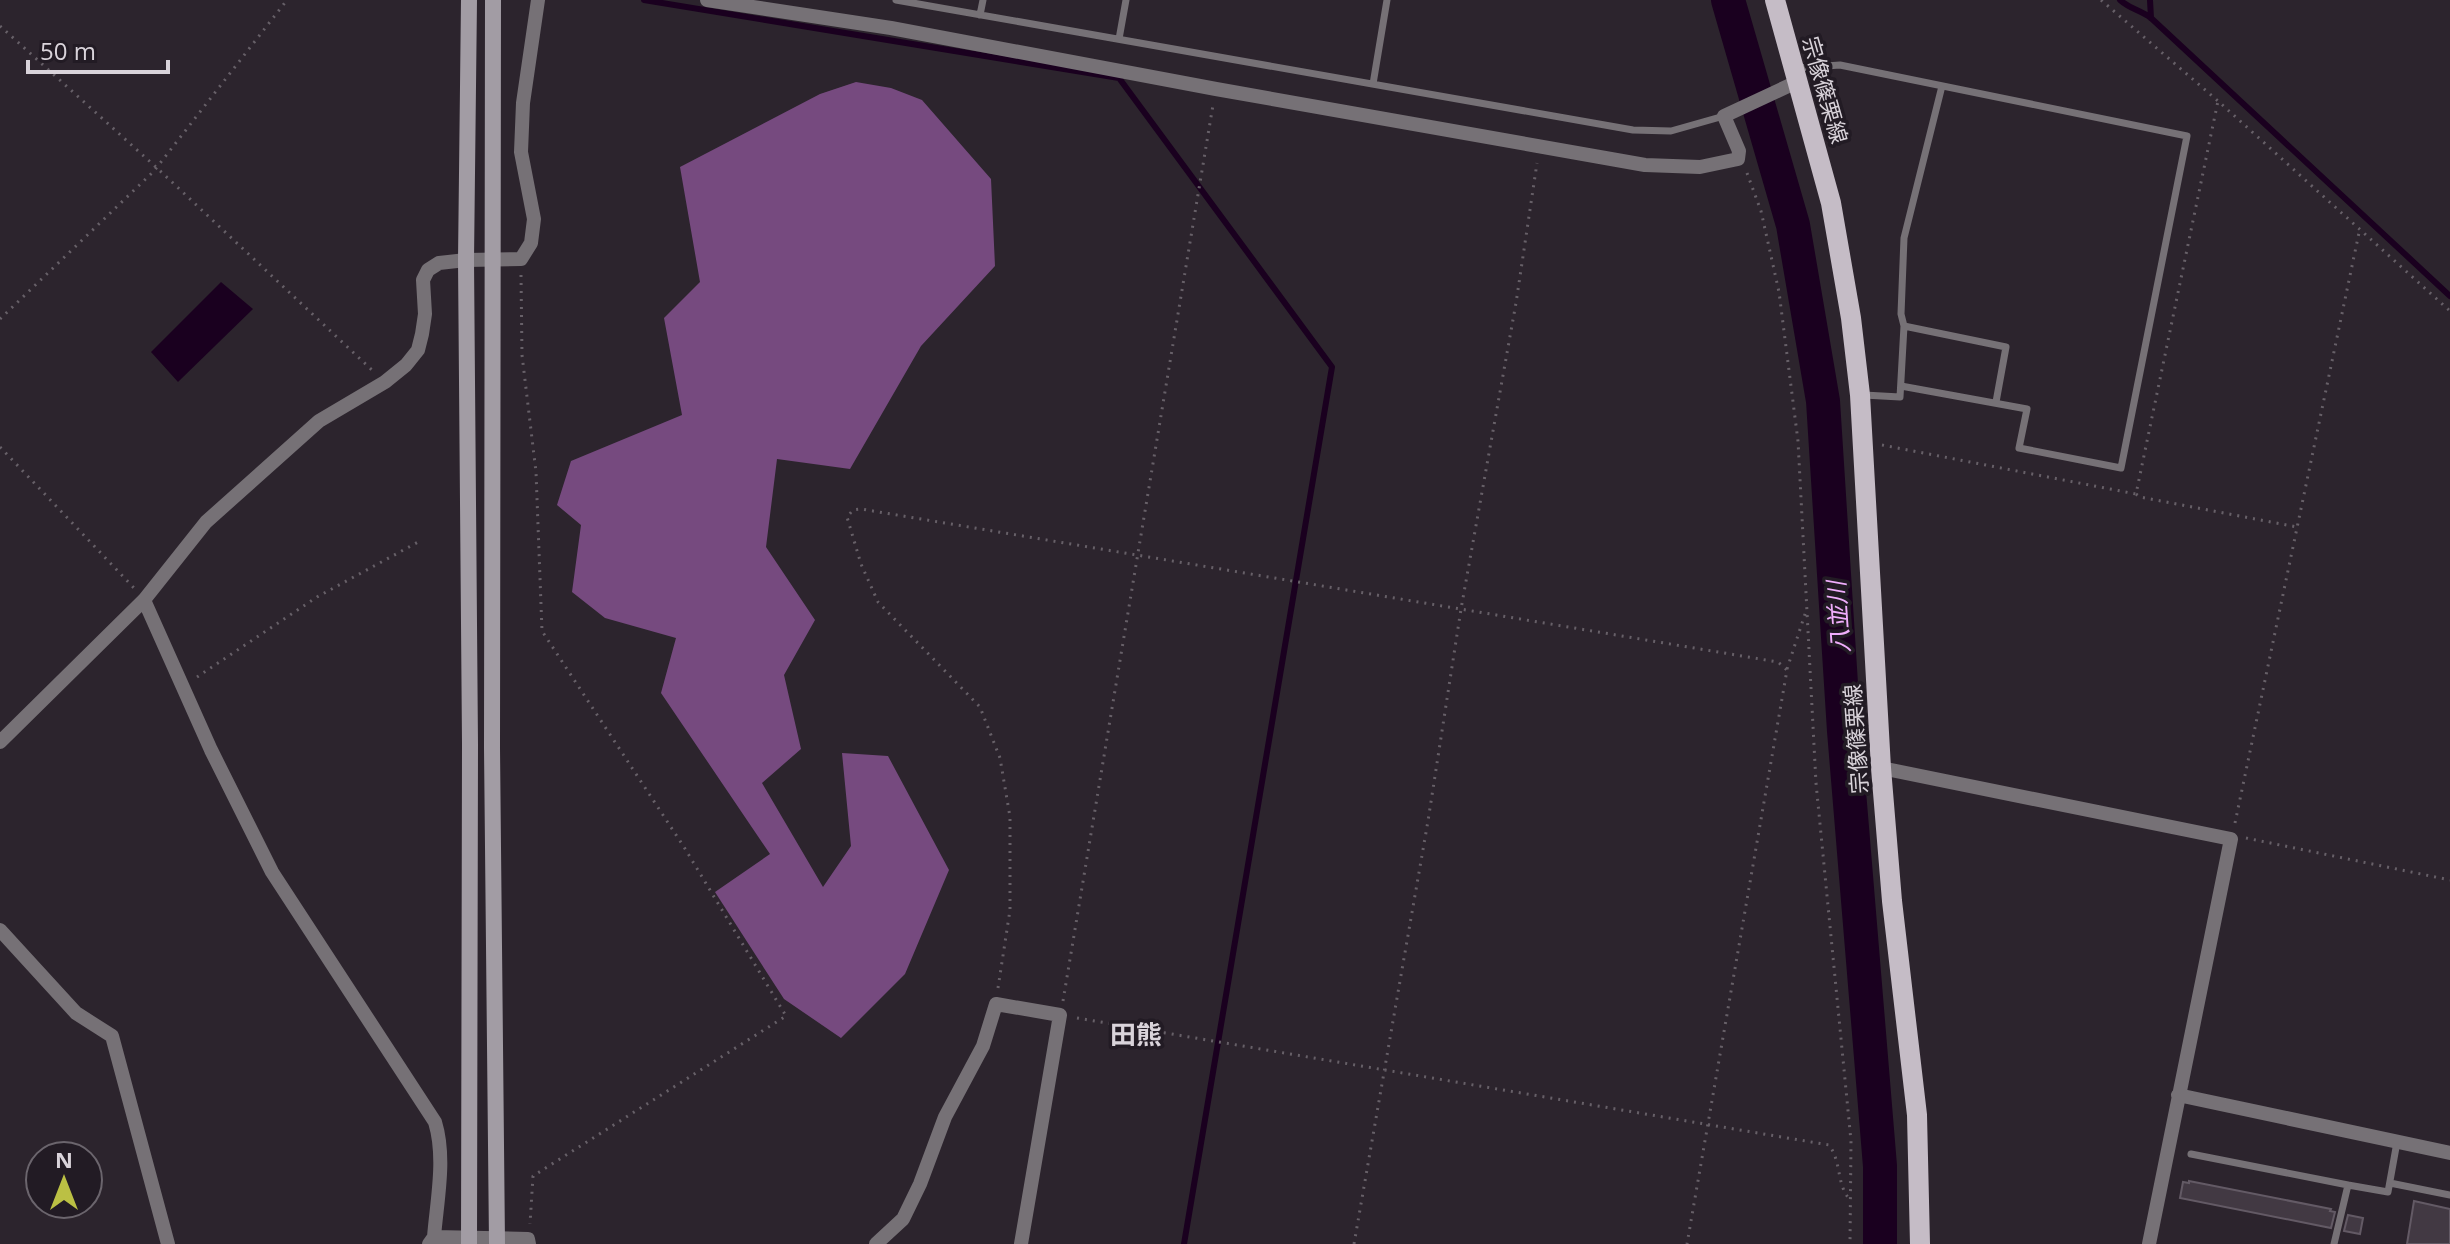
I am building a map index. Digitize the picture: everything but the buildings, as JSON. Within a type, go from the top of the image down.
[{"type":"main road","name":"宗像篠栗線","points":[[1775,0],[1793,78],[1819,154],[1839,243],[1860,395],[1881,768],[1892,901],[1917,1115],[1920,1244]]},
{"type":"street","points":[[469,0],[466,260],[470,744],[469,1241]]},
{"type":"street","points":[[493,0],[492,748],[497,1241]]},
{"type":"street","points":[[0,742],[144,600],[206,522],[319,421],[385,382],[406,365],[418,350],[425,314],[423,280],[428,270],[439,263],[521,259],[531,243],[534,219],[521,152],[523,103],[538,0]]},
{"type":"street","points":[[707,0],[891,28],[1539,147],[1681,168],[1738,159],[1731,112],[1793,78]]},
{"type":"street","points":[[144,600],[211,750],[272,872],[435,1122],[440,1165],[432,1240],[529,1242]]},
{"type":"street","points":[[1881,768],[2231,839],[2149,1244]]},
{"type":"street","points":[[0,930],[76,1013],[112,1036],[168,1244]]},
{"type":"street","points":[[876,1244],[903,1219],[945,1117],[983,1046],[996,1004],[1060,1015],[1021,1244]]},
{"type":"street","points":[[2178,1095],[2450,1153]]},
{"type":"lane","points":[[896,0],[1633,130],[1671,131],[1731,112]]},
{"type":"lane","points":[[980,15],[983,0]]},
{"type":"lane","points":[[1119,39],[1126,0]]},
{"type":"lane","points":[[1373,84],[1387,0]]},
{"type":"lane","points":[[1793,78],[1840,65],[2187,136],[2121,468],[2019,448],[2027,409],[1901,386]]},
{"type":"lane","points":[[1860,395],[1900,397],[1904,238],[1942,86]]},
{"type":"lane","points":[[1904,326],[2006,347],[1996,402]]},
{"type":"lane","points":[[2191,1154],[2388,1192],[2397,1142]]},
{"type":"lane","points":[[2390,1183],[2450,1195]]},
{"type":"lane","points":[[2334,1244],[2348,1185]]},
{"type":"path","points":[[0,319],[157,168],[287,0]]},
{"type":"path","points":[[2101,0],[2218,101],[2450,311]]},
{"type":"path","points":[[0,26],[385,382]]},
{"type":"path","points":[[1216,89],[1060,1015],[1829,1145],[1835,1154],[1845,1195],[1851,1201]]},
{"type":"path","points":[[2136,494],[2218,101]]},
{"type":"path","points":[[1354,1244],[1516,303],[1539,147]]},
{"type":"path","points":[[1739,151],[1761,211],[1779,292],[1798,441],[1816,783],[1851,1141],[1850,1244]]},
{"type":"path","points":[[2360,228],[2231,839],[2241,837],[2450,880]]},
{"type":"path","points":[[521,259],[522,355],[536,472],[542,631],[684,847],[786,1016],[533,1176],[529,1242]]},
{"type":"path","points":[[1863,441],[2297,527]]},
{"type":"path","points":[[0,447],[144,600]]},
{"type":"path","points":[[996,1004],[1010,910],[1010,817],[1000,758],[980,707],[878,602],[861,564],[847,517],[853,510],[1778,662],[1787,670]]},
{"type":"path","points":[[184,685],[317,597],[420,541]]},
{"type":"path","points":[[1687,1244],[1787,670],[1807,608]]},
{"type":"shaded area","points":[[856,82],[891,88],[922,100],[991,179],[995,266],[921,346],[850,469],[777,459],[766,547],[815,620],[784,675],[801,749],[762,783],[823,887],[851,846],[842,753],[888,756],[949,870],[905,974],[841,1038],[784,999],[715,892],[770,854],[661,693],[676,638],[605,618],[572,592],[581,525],[557,505],[571,461],[682,415],[664,318],[700,282],[680,167],[820,94]]},
{"type":"shaded area","points":[[221,282],[253,309],[178,382],[151,352]]},
{"type":"waterway","points":[[644,0],[1119,78],[1332,367],[1184,1244]]},
{"type":"waterway","name":"八並川","points":[[1728,0],[1793,225],[1823,401],[1844,731],[1880,1166],[1880,1244]]},
{"type":"waterway","points":[[2120,0],[2151,18],[2450,296]]},
{"type":"waterway","points":[[2150,0],[2151,18]]},
{"type":"district","name":"田熊","points":[[1136,1035]]}]
